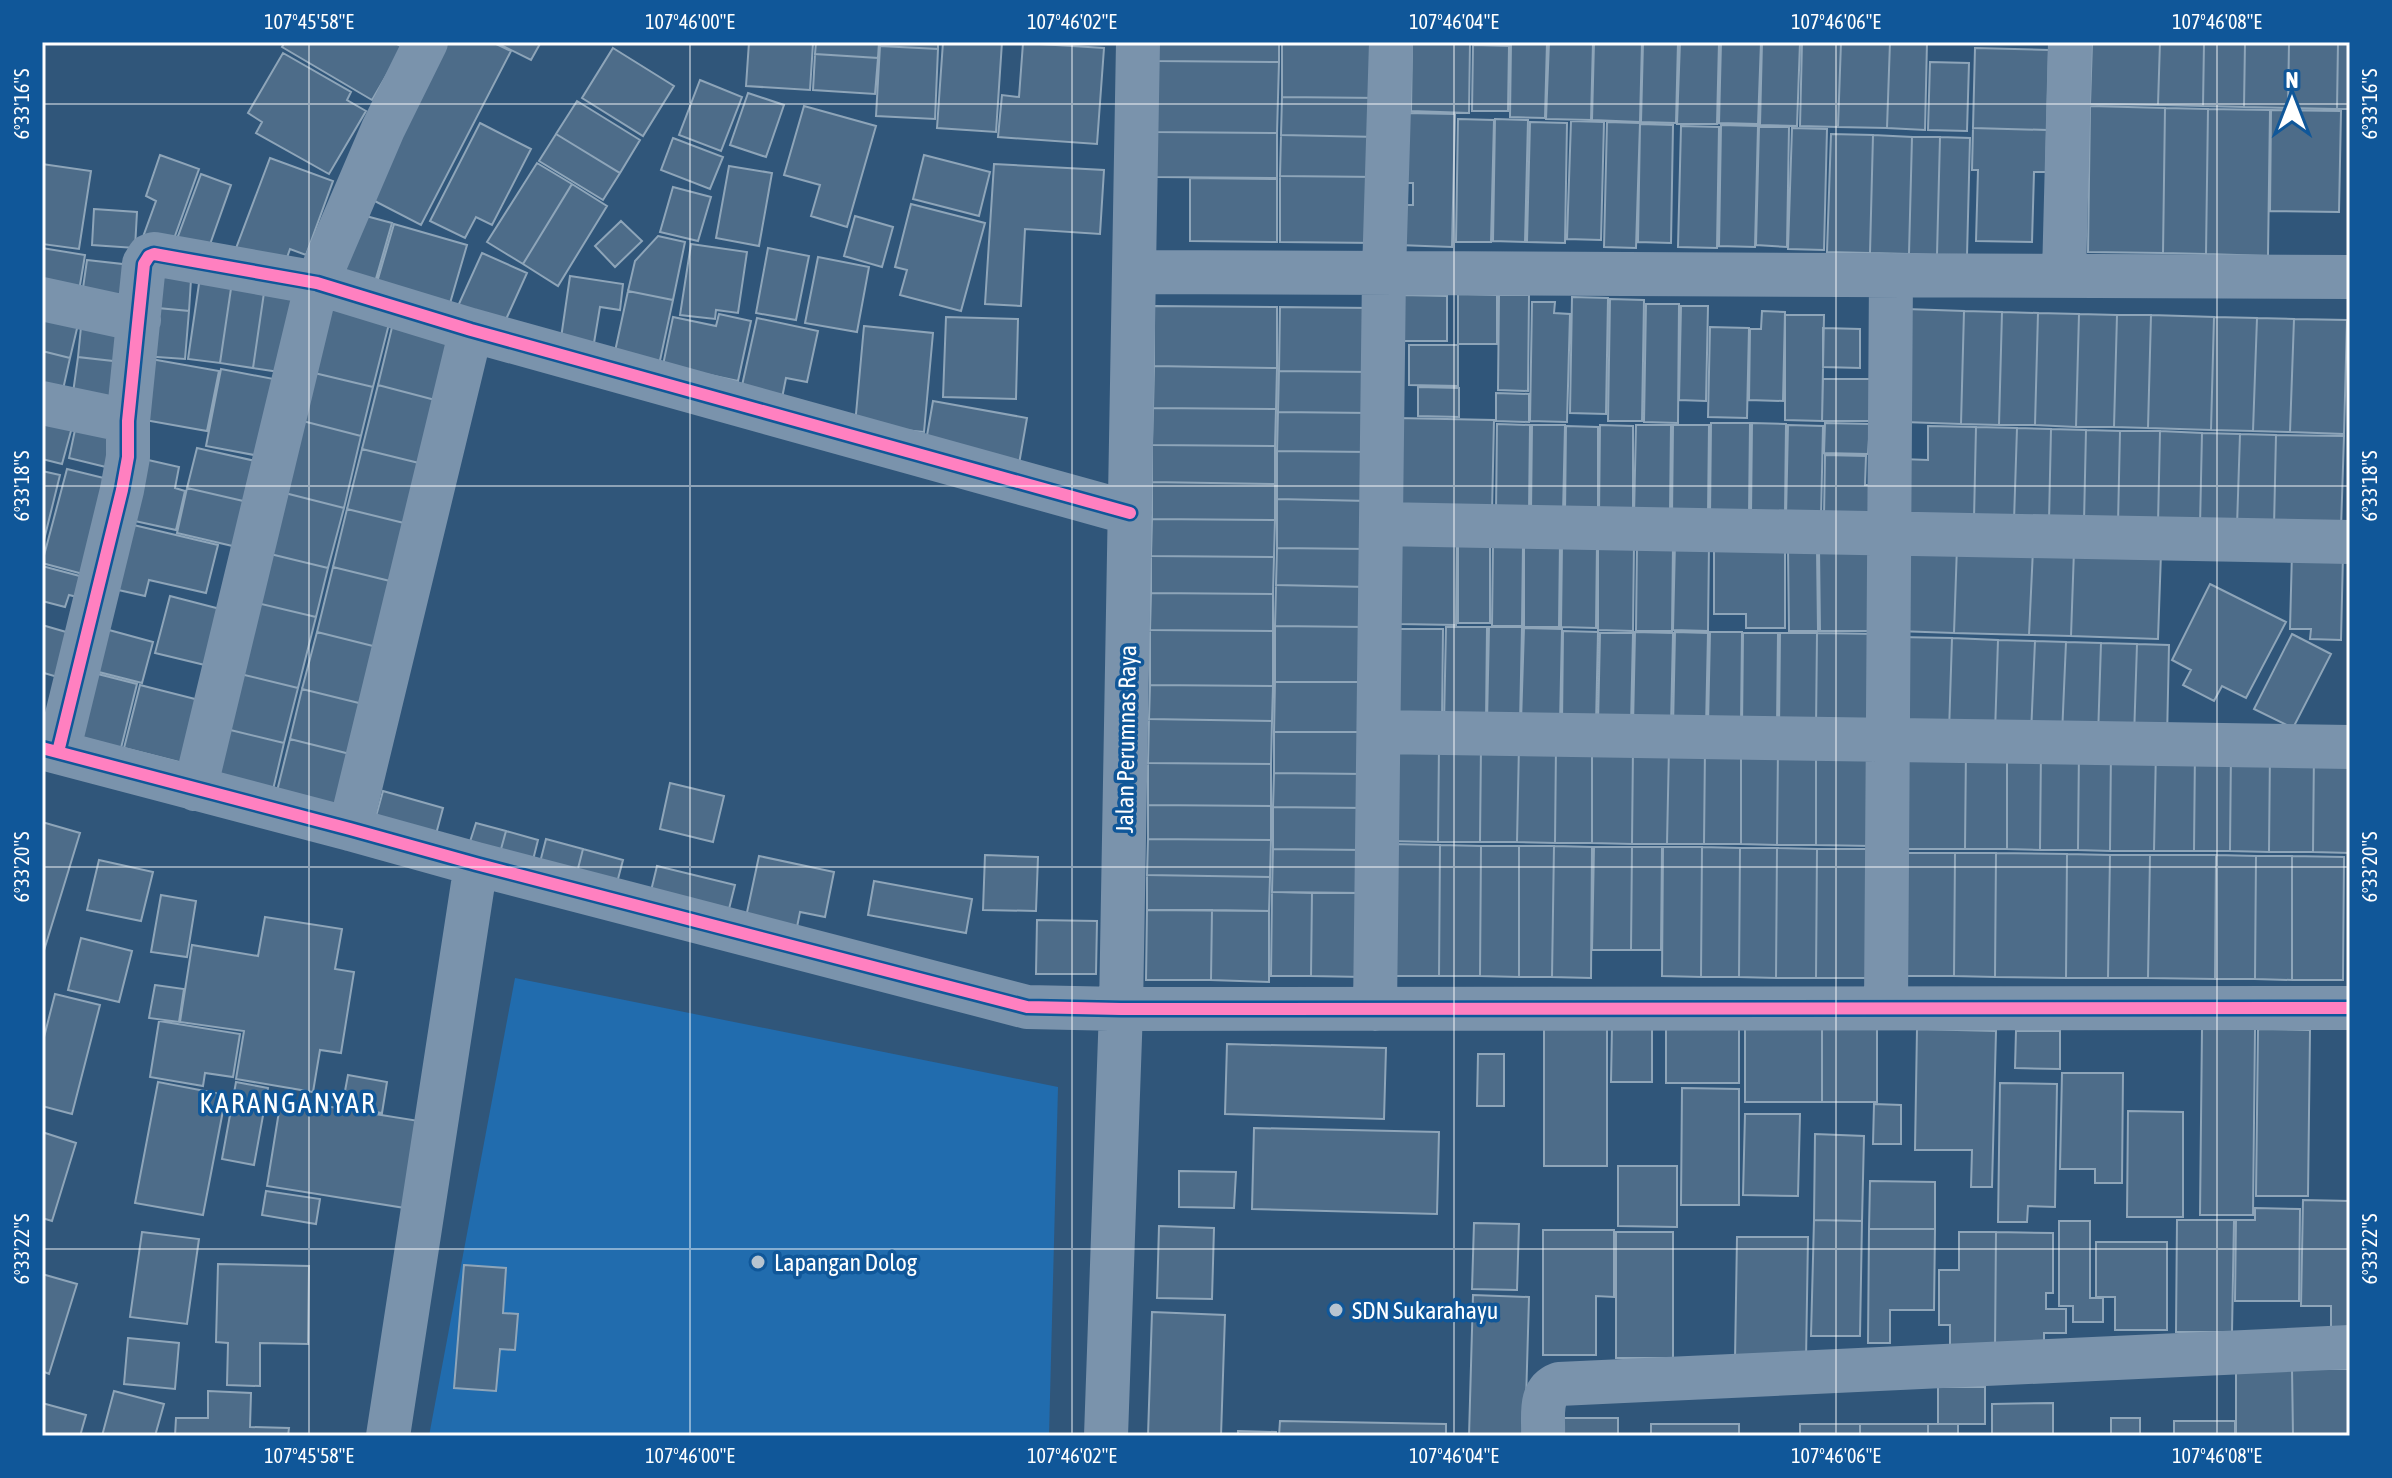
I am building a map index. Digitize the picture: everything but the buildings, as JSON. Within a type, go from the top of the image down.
[{"type":"street","points":[[195,789],[317,283],[383,129],[426,42]]},
{"type":"street","name":"Jalan Perumnas Raya","points":[[1106,1436],[1121,1009],[1138,42]]},
{"type":"street","points":[[1375,1009],[1384,273],[1391,42]]},
{"type":"street","points":[[2064,275],[2070,42]]},
{"type":"street","points":[[1130,513],[471,330],[317,283],[154,254],[144,264],[128,421],[128,457],[122,490],[50,750],[1027,1007],[2350,1008]]},
{"type":"street","points":[[1135,272],[2350,277]]},
{"type":"street","points":[[1886,1007],[1891,275]]},
{"type":"street","points":[[42,299],[139,320]]},
{"type":"street","points":[[350,829],[471,330]]},
{"type":"street","points":[[42,403],[128,421]]},
{"type":"street","points":[[1381,524],[2350,542]]},
{"type":"street","points":[[1379,732],[2350,747]]},
{"type":"street","points":[[388,1436],[476,864]]},
{"type":"street","points":[[1543,1436],[1544,1398],[1552,1387],[1559,1384],[2350,1347]]},
{"type":"shaded area","name":"Lapangan Dolog","points":[[515,978],[1058,1087],[1049,1436],[429,1436]]},
{"type":"cycle path","points":[[58,752],[122,490],[128,457],[128,421],[144,264],[154,254],[317,283],[471,330],[1130,513]]},
{"type":"cycle path","points":[[42,748],[1027,1007],[2350,1008]]},
{"type":"place","name":"Lapangan Dolog","points":[[758,1262]]},
{"type":"place","name":"SDN Sukarahayu","points":[[1336,1310]]},
{"type":"district","name":"KARANGANYAR","points":[[288,1103]]}]
